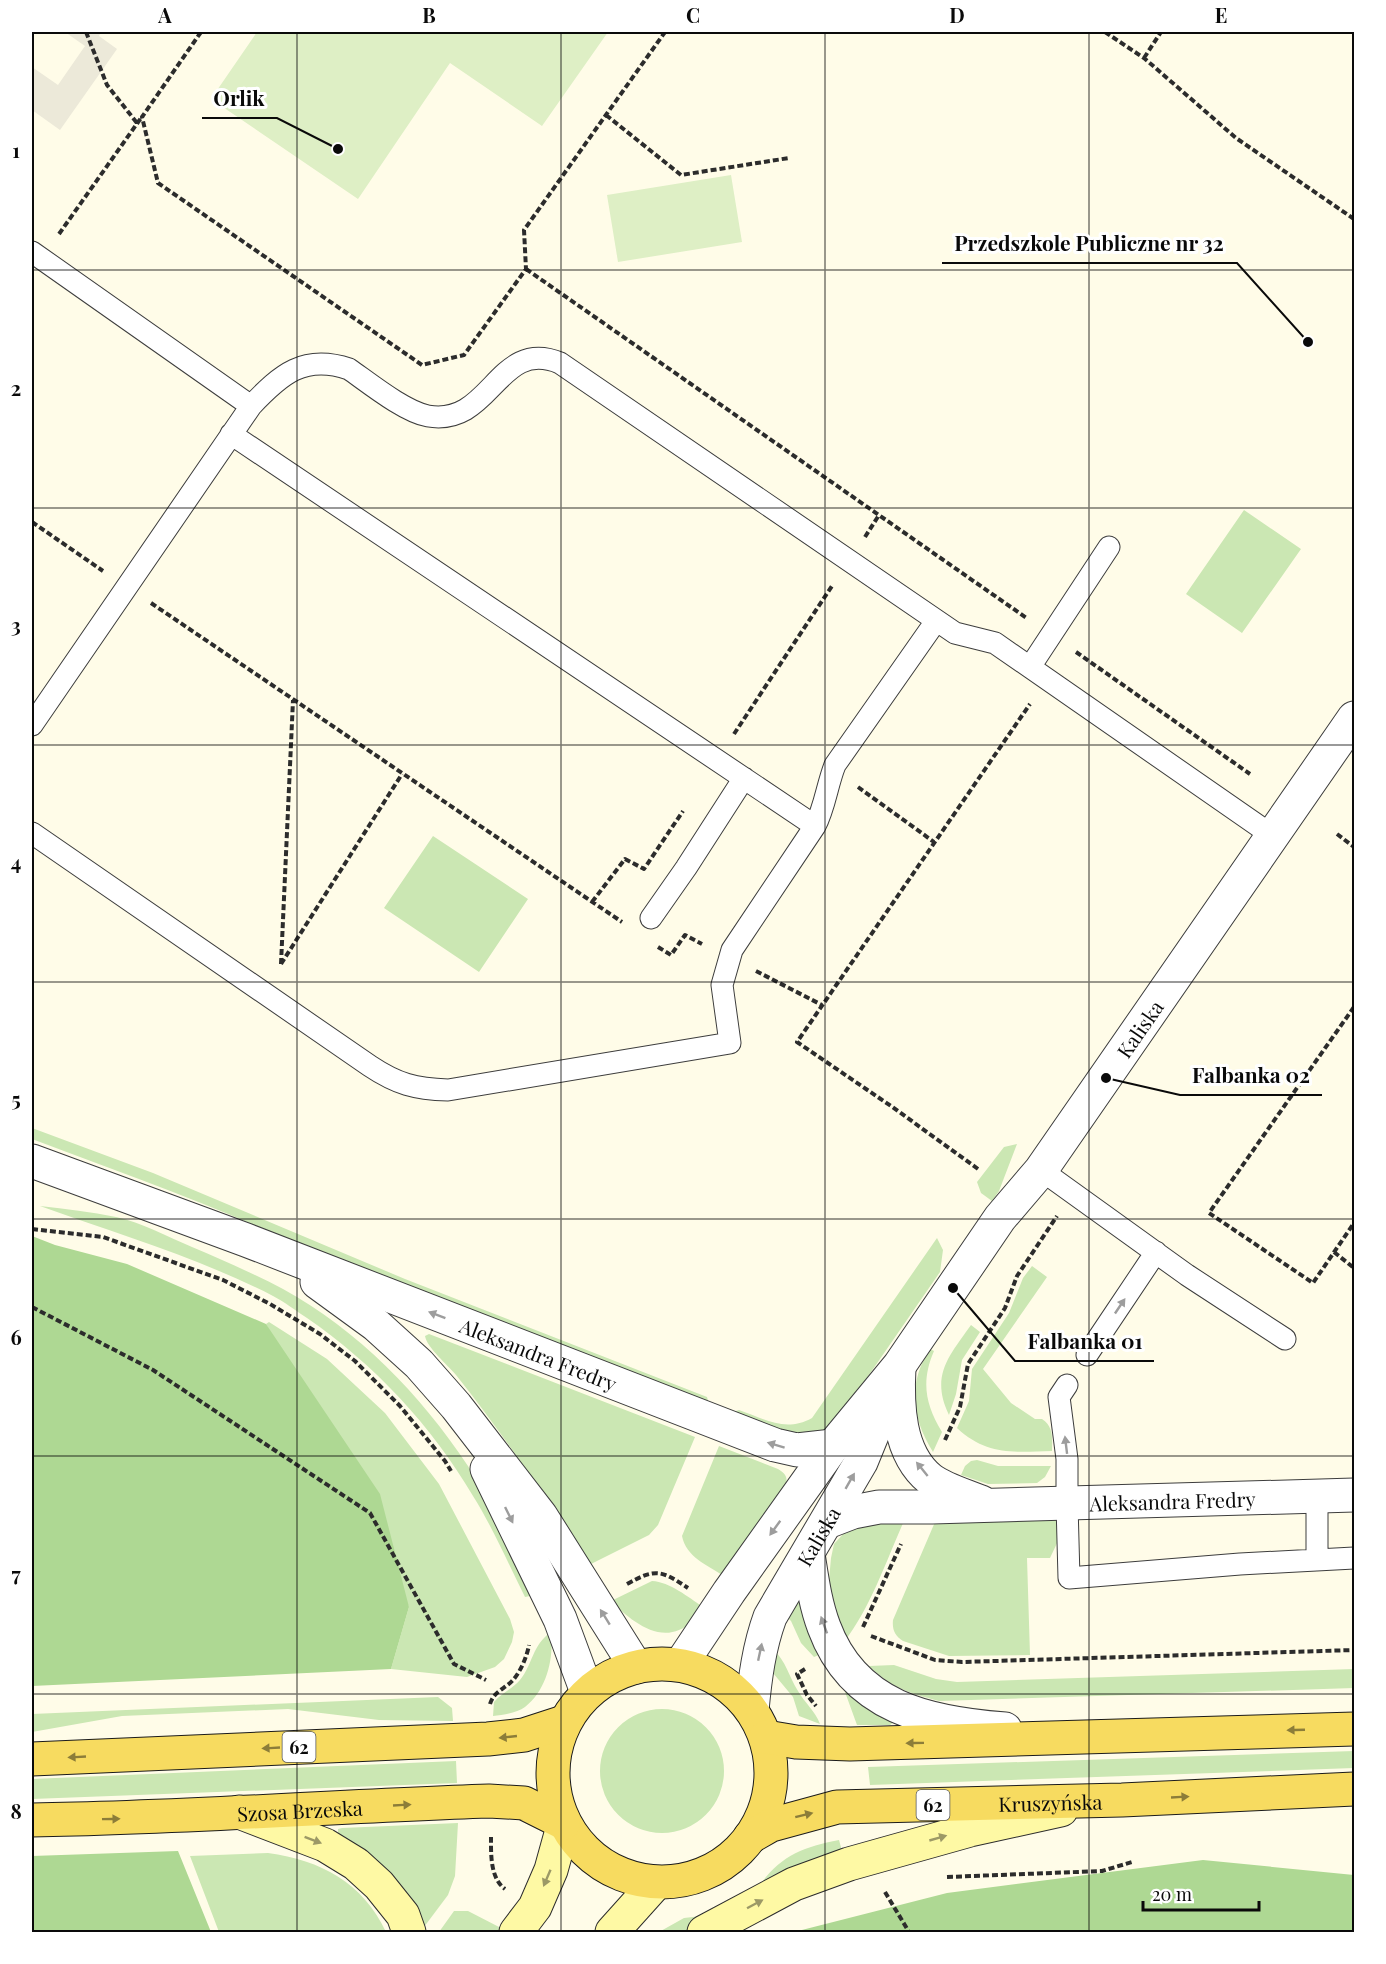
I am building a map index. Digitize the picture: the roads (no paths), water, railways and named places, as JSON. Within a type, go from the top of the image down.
[{"type":"main road","name":"62","points":[[681,1664],[707,1673],[737,1693],[759,1724],[771,1758],[771,1782],[761,1819],[750,1837],[731,1857],[708,1872],[684,1880],[656,1883],[622,1874],[601,1863],[580,1845],[564,1822],[553,1781],[554,1758],[564,1722],[587,1692],[608,1678],[636,1667],[681,1664]]},
{"type":"main road","name":"62","points":[[32,1759],[488,1739],[524,1736],[564,1722]]},
{"type":"main road","points":[[759,1724],[796,1742],[850,1744],[1354,1729]]},
{"type":"main road","name":"Kruszyńska","points":[[750,1837],[771,1825],[837,1807],[1122,1800],[1354,1789]]},
{"type":"main road","points":[[704,1932],[794,1884],[849,1864],[970,1830],[1122,1800]]},
{"type":"main road","name":"Szosa Brzeska","points":[[32,1820],[131,1818],[489,1801],[524,1803],[564,1822]]},
{"type":"main road","points":[[239,1812],[325,1845],[356,1864],[379,1885],[403,1915],[409,1932]]},
{"type":"main road","points":[[516,1932],[535,1907],[551,1870],[564,1822]]},
{"type":"main road","points":[[612,1932],[656,1883]]},
{"type":"street","name":"Kaliska","points":[[681,1664],[729,1592],[833,1446],[899,1366],[1000,1218],[1041,1170],[1354,718]]},
{"type":"street","name":"Aleksandra Fredry","points":[[32,1161],[246,1240],[775,1445],[796,1450],[833,1446]]},
{"type":"street","name":"Aleksandra Fredry","points":[[246,1240],[332,1291],[367,1318],[419,1364],[456,1406],[541,1516],[636,1667]]},
{"type":"street","name":"Kaliska","points":[[759,1724],[755,1676],[770,1617],[861,1462],[899,1366]]},
{"type":"street","name":"Aleksandra Fredry","points":[[899,1366],[897,1397],[900,1423],[917,1463],[923,1492]]},
{"type":"street","name":"Aleksandra Fredry","points":[[456,1406],[560,1619],[587,1692]]},
{"type":"street","name":"Aleksandra Fredry","points":[[827,1522],[853,1512],[879,1507],[943,1487],[991,1506],[1354,1495]]},
{"type":"street","points":[[808,1554],[816,1600],[836,1652],[853,1676],[874,1695],[900,1708],[936,1720],[983,1727],[1100,1736]]},
{"type":"lane","points":[[36,255],[251,406]]},
{"type":"lane","points":[[32,725],[251,406],[287,373],[310,363],[336,365],[349,369],[415,412],[428,416],[453,416],[474,405],[486,395],[506,370],[519,362],[535,358],[560,363],[955,633],[995,642],[1273,836]]},
{"type":"lane","points":[[231,434],[815,826]]},
{"type":"lane","points":[[1030,667],[1109,547]]},
{"type":"lane","points":[[32,833],[383,1075],[411,1087],[448,1090],[730,1043],[722,985],[732,950],[815,826],[821,814],[833,769],[936,621]]},
{"type":"lane","points":[[651,918],[744,778]]},
{"type":"lane","points":[[1041,1170],[1187,1275],[1286,1339]]},
{"type":"lane","points":[[1087,1355],[1156,1252]]},
{"type":"lane","points":[[1067,1385],[1059,1397],[1067,1459],[1069,1578],[1354,1558]]},
{"type":"lane","points":[[1317,1496],[1317,1560]]},
{"type":"place","name":"Orlik","points":[[338,149]]},
{"type":"place","name":"Przedszkole Publiczne nr 32","points":[[1308,342]]},
{"type":"place","name":"Falbanka 02","points":[[1106,1078]]},
{"type":"place","name":"Falbanka 01","points":[[953,1288]]}]
